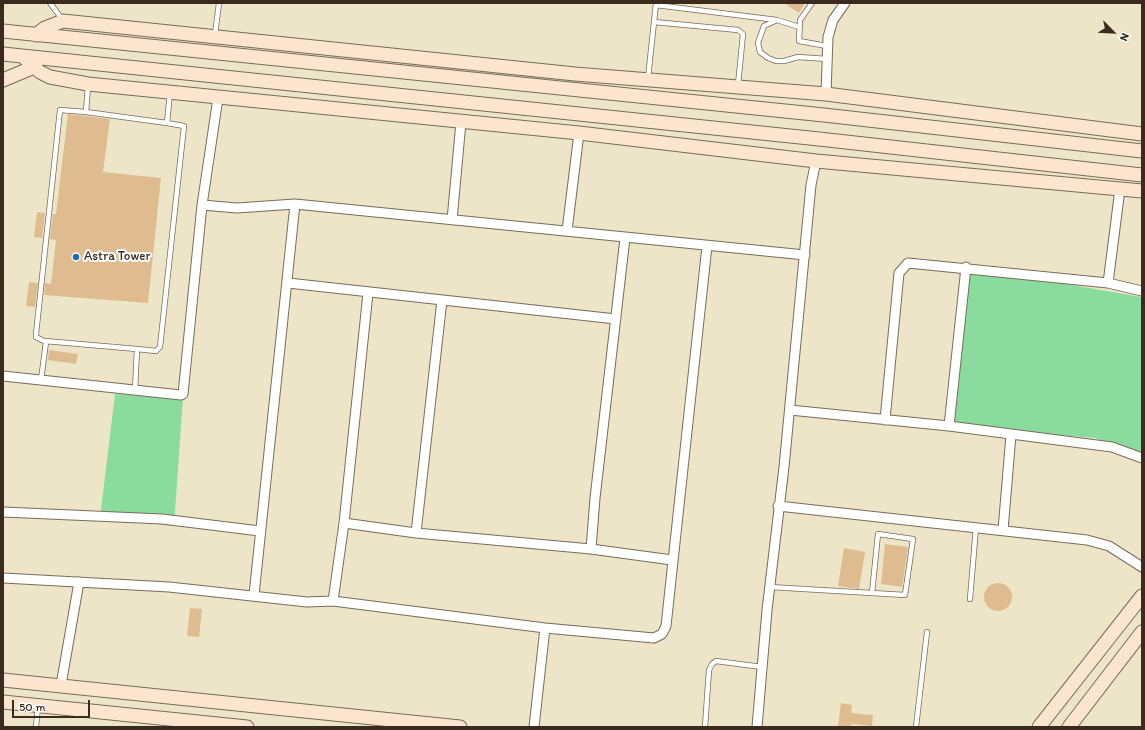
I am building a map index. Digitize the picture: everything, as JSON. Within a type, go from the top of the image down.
[{"type":"street","points":[[826,94],[828,46],[833,20],[845,3]]},
{"type":"street","points":[[36,35],[45,28],[63,21],[648,80],[826,94],[1142,134]]},
{"type":"street","points":[[3,31],[824,115],[1142,151]]},
{"type":"street","points":[[3,54],[804,137],[1142,175]]},
{"type":"street","points":[[22,56],[34,67],[50,77],[88,84],[579,133],[816,161],[1142,191]]},
{"type":"street","points":[[3,80],[34,67]]},
{"type":"street","points":[[3,376],[181,395],[184,392],[202,205],[218,98]]},
{"type":"street","points":[[452,220],[461,122]]},
{"type":"street","points":[[1058,142],[1082,126]]},
{"type":"street","points":[[567,232],[579,133]]},
{"type":"street","points":[[757,727],[778,506],[790,410],[811,185],[816,161]]},
{"type":"street","points":[[1056,182],[1078,168]]},
{"type":"street","points":[[1108,283],[1120,189]]},
{"type":"street","points":[[202,205],[237,208],[294,204],[805,255]]},
{"type":"street","points":[[254,595],[288,283],[294,204]]},
{"type":"street","points":[[591,549],[595,498],[625,238]]},
{"type":"street","points":[[3,578],[254,595],[307,602],[333,601],[545,628],[654,638],[662,634],[666,626],[707,246]]},
{"type":"street","points":[[885,420],[900,269],[908,262],[1108,283],[1142,291]]},
{"type":"street","points":[[949,426],[966,267]]},
{"type":"street","points":[[288,283],[616,319]]},
{"type":"street","points":[[333,601],[344,523],[368,292]]},
{"type":"street","points":[[416,532],[442,300]]},
{"type":"street","points":[[790,410],[949,426],[1112,447],[1142,458]]},
{"type":"street","points":[[1003,530],[1011,435]]},
{"type":"street","points":[[778,506],[1088,540],[1109,546],[1142,567]]},
{"type":"street","points":[[3,512],[162,519],[260,530]]},
{"type":"street","points":[[344,523],[416,532],[591,549],[672,560]]},
{"type":"street","points":[[62,685],[79,582]]},
{"type":"street","points":[[1039,727],[1142,596]]},
{"type":"street","points":[[534,727],[545,628]]},
{"type":"street","points":[[1072,725],[1140,640]]},
{"type":"street","points":[[3,680],[460,727]]},
{"type":"street","points":[[18,704],[20,682]]},
{"type":"street","points":[[3,702],[188,724],[247,727]]},
{"type":"lane","points":[[50,3],[63,21]]},
{"type":"lane","points":[[215,36],[219,3]]},
{"type":"lane","points":[[812,3],[800,20],[798,41],[828,46]]},
{"type":"lane","points":[[648,80],[656,4],[777,20],[799,27]]},
{"type":"lane","points":[[777,20],[764,26],[758,43],[760,52],[768,58],[776,61],[784,61],[798,57],[827,59]]},
{"type":"lane","points":[[654,22],[738,30],[743,34],[738,87]]},
{"type":"lane","points":[[86,112],[88,84]]},
{"type":"lane","points":[[167,123],[170,93]]},
{"type":"lane","points":[[60,110],[167,123],[184,126],[160,347],[156,351],[137,350],[45,341],[36,337],[60,110]]},
{"type":"lane","points":[[41,380],[46,345],[45,341]]},
{"type":"lane","points":[[135,390],[137,350]]},
{"type":"lane","points":[[970,599],[976,527]]},
{"type":"lane","points":[[770,587],[905,595],[913,539],[878,534],[872,593]]},
{"type":"lane","points":[[916,727],[927,632]]},
{"type":"lane","points":[[705,727],[709,670],[712,664],[716,661],[762,668]]},
{"type":"lane","points":[[36,727],[38,706]]},
{"type":"green space","points":[[966,267],[1142,297],[1142,457],[1095,438],[949,426]]},
{"type":"green space","points":[[115,394],[183,397],[174,526],[100,518]]},
{"type":"building","points":[[784,3],[805,3],[799,13]]},
{"type":"building","points":[[68,114],[110,119],[103,172],[161,178],[148,303],[44,295],[45,283],[51,284],[56,240],[50,239],[53,214],[56,214]]},
{"type":"building","points":[[37,212],[45,213],[42,238],[34,237]]},
{"type":"building","points":[[29,282],[38,283],[35,307],[26,306]]},
{"type":"building","points":[[49,350],[78,354],[76,364],[48,360]]},
{"type":"building","points":[[885,544],[908,547],[902,587],[881,584]]},
{"type":"building","points":[[844,548],[865,552],[859,589],[838,586]]},
{"type":"building","points":[[998,583],[1008,587],[1012,597],[1008,607],[998,611],[988,607],[984,597],[988,587]]},
{"type":"building","points":[[190,608],[202,609],[199,637],[187,636]]},
{"type":"building","points":[[841,703],[852,705],[851,713],[873,715],[872,726],[851,724],[851,727],[838,727]]},
{"type":"place","name":"Astra Tower","points":[[76,257]]}]
